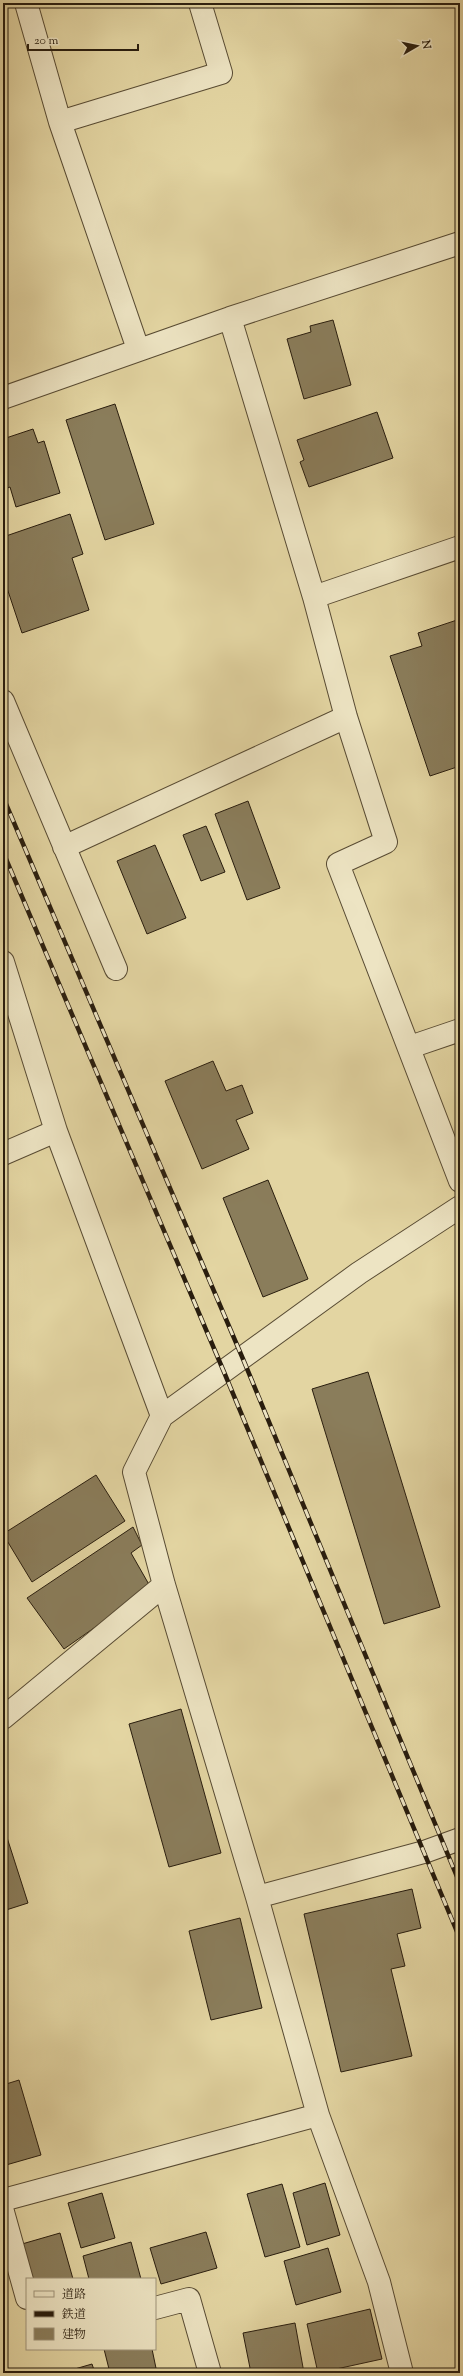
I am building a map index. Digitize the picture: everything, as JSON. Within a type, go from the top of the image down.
[{"type":"street","points":[[26,3],[60,122],[138,349]]},
{"type":"street","points":[[60,122],[220,73],[200,3]]},
{"type":"street","points":[[3,398],[138,349],[460,243]]},
{"type":"street","points":[[230,318],[314,597],[346,717],[386,842],[338,864],[410,1047],[460,1181]]},
{"type":"street","points":[[314,597],[460,547]]},
{"type":"street","points":[[3,701],[116,969]]},
{"type":"street","points":[[64,847],[346,717]]},
{"type":"street","points":[[3,962],[56,1131],[162,1416]]},
{"type":"street","points":[[410,1047],[460,1030]]},
{"type":"street","points":[[3,1154],[56,1131]]},
{"type":"street","points":[[402,2373],[379,2282],[318,2115],[257,1897],[164,1585],[134,1472],[162,1416],[359,1273],[460,1207]]},
{"type":"street","points":[[3,1718],[164,1585]]},
{"type":"street","points":[[257,1897],[424,1852],[460,1839]]},
{"type":"street","points":[[3,2200],[318,2115]]},
{"type":"street","points":[[3,2212],[26,2294]]},
{"type":"street","points":[[156,2308],[189,2299],[210,2373]]},
{"type":"building","points":[[333,320],[351,385],[304,399],[287,339],[311,332],[310,326]]},
{"type":"building","points":[[115,404],[154,524],[105,540],[66,420]]},
{"type":"building","points":[[377,412],[393,458],[309,487],[300,462],[304,460],[297,440]]},
{"type":"building","points":[[33,429],[38,443],[44,441],[60,493],[16,507],[10,487],[5,489],[3,483],[3,439]]},
{"type":"building","points":[[70,514],[83,554],[72,558],[89,610],[22,633],[3,576],[3,537]]},
{"type":"building","points":[[460,619],[460,766],[430,776],[390,656],[422,646],[418,633]]},
{"type":"building","points":[[248,801],[280,888],[247,900],[215,814]]},
{"type":"building","points":[[206,826],[225,872],[201,881],[183,835]]},
{"type":"building","points":[[155,845],[186,918],[147,934],[117,861]]},
{"type":"building","points":[[213,1061],[226,1091],[242,1085],[253,1113],[236,1120],[249,1149],[202,1169],[165,1081]]},
{"type":"building","points":[[268,1180],[308,1279],[263,1297],[223,1198]]},
{"type":"building","points":[[368,1372],[440,1607],[384,1624],[312,1389]]},
{"type":"building","points":[[96,1475],[125,1521],[32,1582],[3,1534]]},
{"type":"building","points":[[133,1527],[142,1545],[131,1553],[151,1588],[64,1649],[27,1598]]},
{"type":"building","points":[[181,1709],[221,1853],[169,1867],[129,1724]]},
{"type":"building","points":[[3,1825],[28,1903],[3,1911]]},
{"type":"building","points":[[412,1889],[421,1928],[397,1934],[405,1966],[391,1969],[412,2056],[341,2072],[304,1914]]},
{"type":"building","points":[[240,1918],[262,2008],[211,2020],[189,1931]]},
{"type":"building","points":[[19,2080],[41,2155],[6,2165],[3,2156],[3,2085]]},
{"type":"building","points":[[325,2183],[340,2235],[307,2245],[293,2193]]},
{"type":"building","points":[[282,2184],[300,2247],[265,2257],[247,2194]]},
{"type":"building","points":[[102,2193],[115,2238],[81,2248],[68,2203]]},
{"type":"building","points":[[206,2232],[217,2268],[161,2284],[150,2248]]},
{"type":"building","points":[[60,2233],[73,2278],[32,2278],[22,2244]]},
{"type":"building","points":[[131,2242],[141,2278],[89,2278],[83,2256]]},
{"type":"building","points":[[328,2248],[341,2292],[296,2305],[284,2261]]},
{"type":"building","points":[[370,2309],[382,2359],[318,2373],[307,2324]]},
{"type":"building","points":[[295,2323],[304,2373],[251,2373],[243,2333]]},
{"type":"building","points":[[104,2350],[152,2350],[157,2373],[110,2373]]},
{"type":"building","points":[[92,2364],[95,2373],[61,2373]]},
{"type":"railway","points":[[3,797],[243,1359],[460,1884]]},
{"type":"railway","points":[[3,852],[224,1372],[460,1939]]}]
